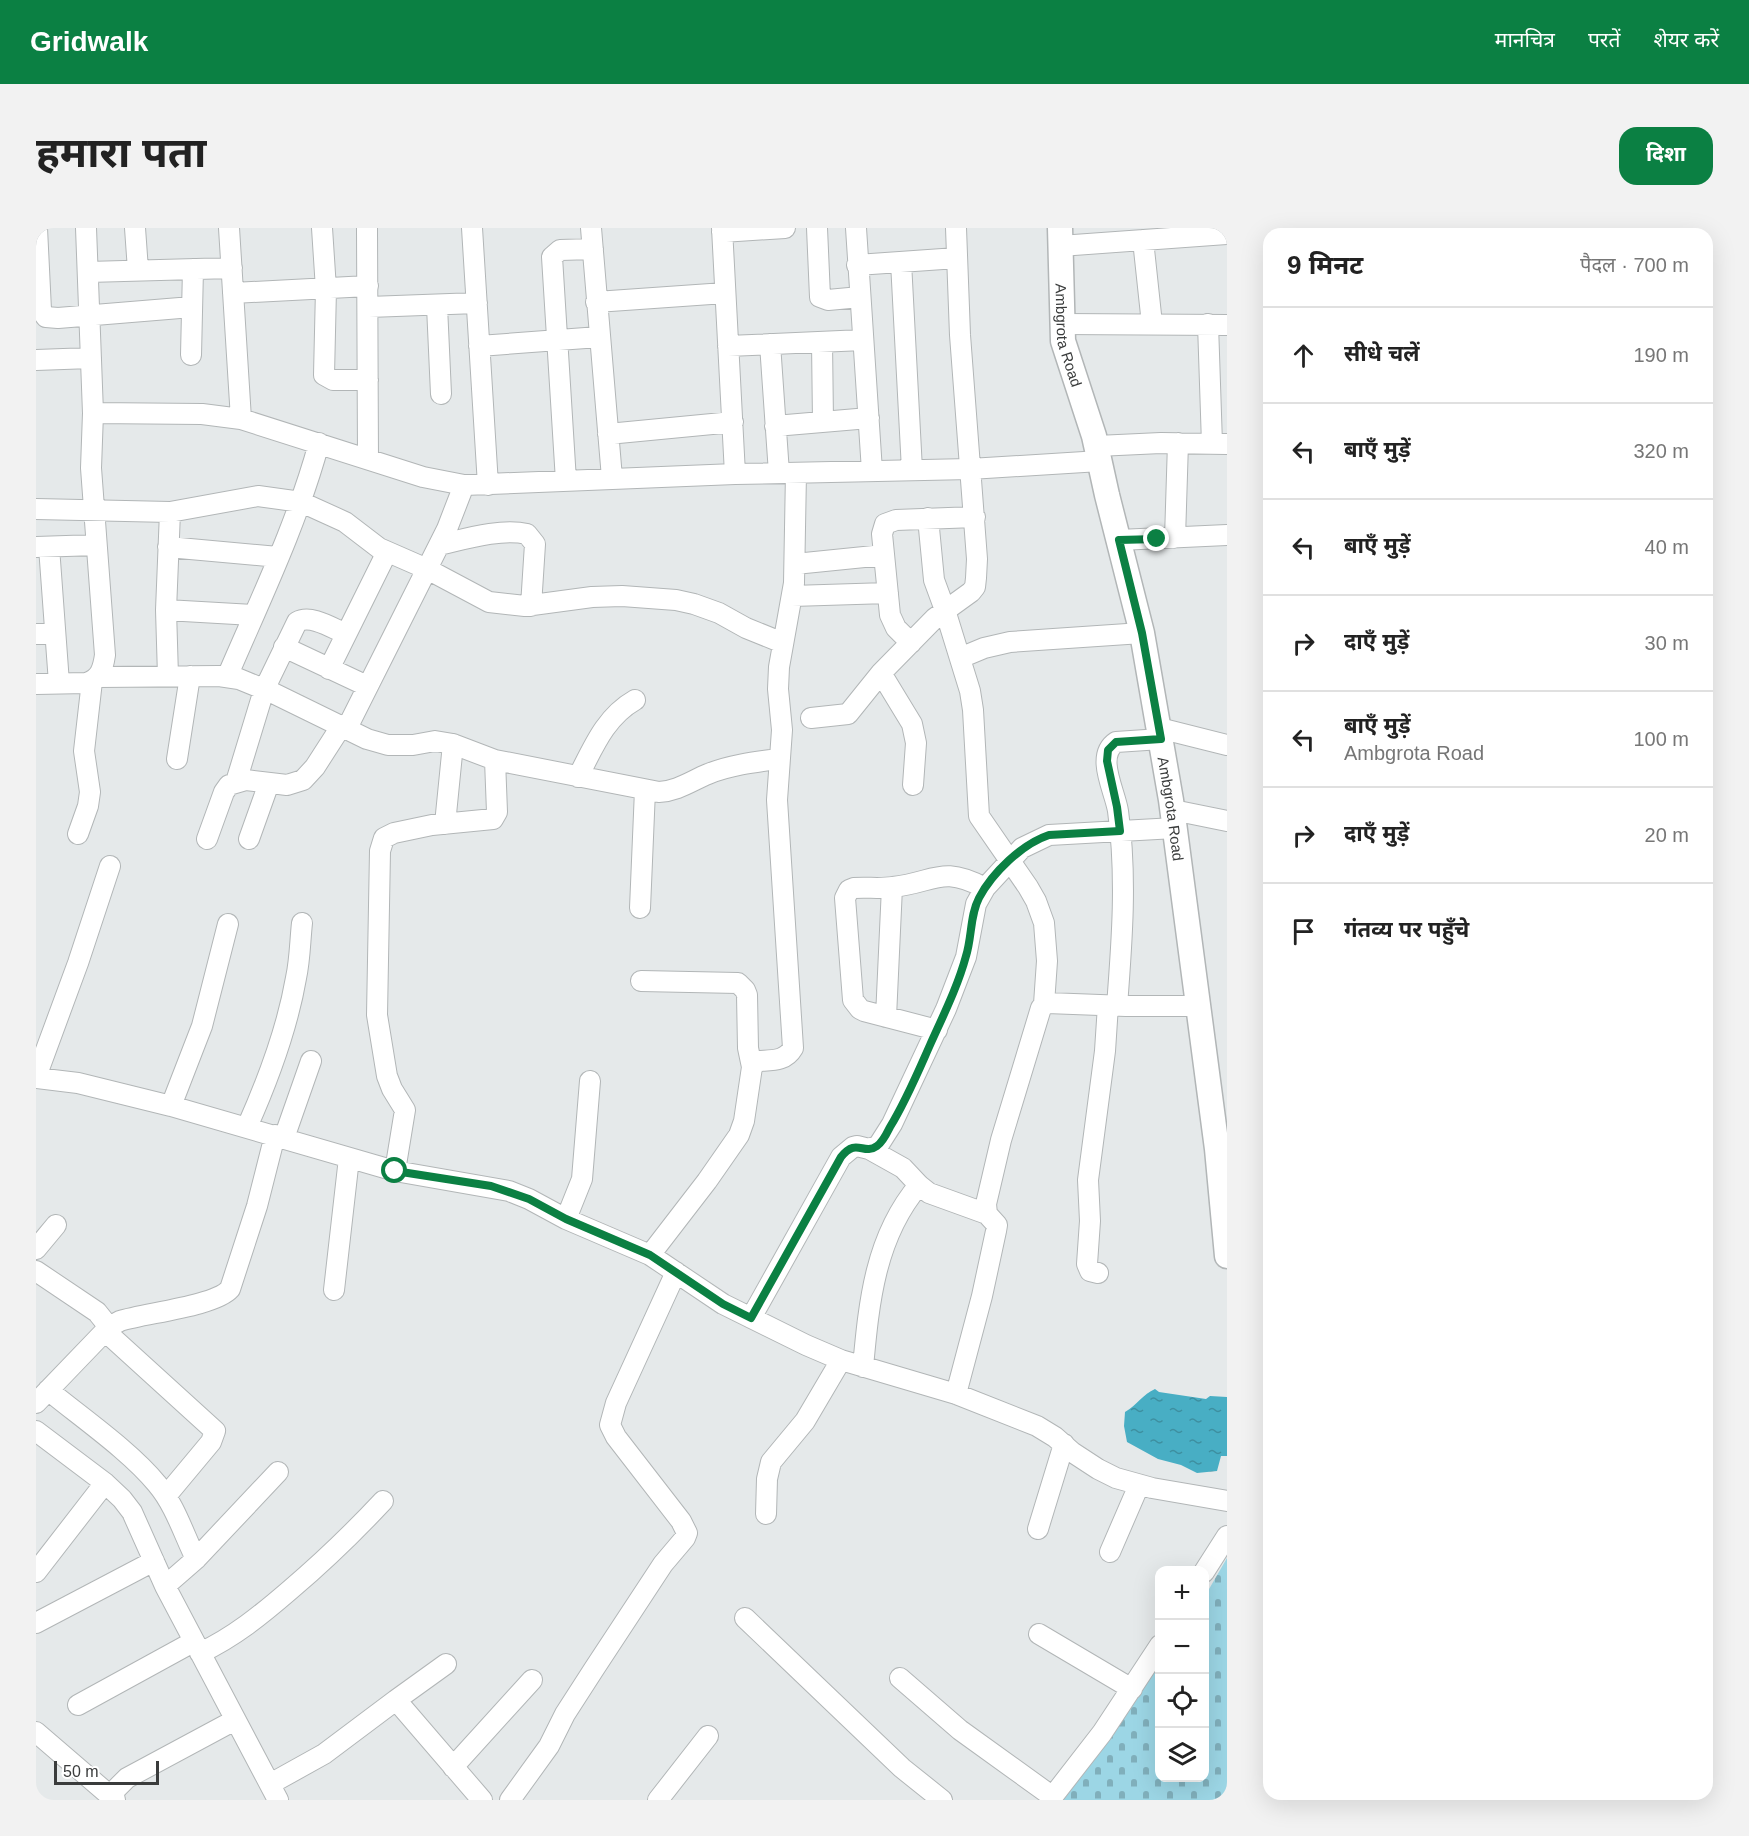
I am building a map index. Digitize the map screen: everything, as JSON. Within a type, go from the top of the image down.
[{"type":"main road","name":"Ambgrota Road","points":[[1060,237],[1064,346],[1099,454],[1142,633],[1174,819],[1217,1149],[1227,1256]]},
{"type":"street","points":[[51,228],[37,228],[42,314],[51,319],[192,307]]},
{"type":"street","points":[[78,834],[88,806],[90,792],[84,751],[95,679],[102,670],[105,655],[91,451],[93,413],[86,228]]},
{"type":"street","points":[[135,228],[138,270]]},
{"type":"street","points":[[229,228],[241,419]]},
{"type":"street","points":[[322,228],[326,289],[324,375],[333,380],[368,380]]},
{"type":"street","points":[[367,228],[368,459]]},
{"type":"street","points":[[472,228],[488,485]]},
{"type":"street","points":[[591,228],[612,478]]},
{"type":"street","points":[[735,474],[722,230],[785,228]]},
{"type":"street","points":[[817,228],[820,297],[828,300],[860,297]]},
{"type":"street","points":[[856,228],[872,471]]},
{"type":"street","points":[[811,718],[848,714],[881,673],[911,643],[945,610],[975,587],[977,558],[975,517],[970,469],[956,228]]},
{"type":"street","points":[[1060,237],[1143,240],[1227,234]]},
{"type":"street","points":[[1143,240],[1152,324]]},
{"type":"street","points":[[566,481],[552,257],[560,250],[593,249]]},
{"type":"street","points":[[857,265],[957,258]]},
{"type":"street","points":[[901,262],[912,470]]},
{"type":"street","points":[[88,272],[232,268]]},
{"type":"street","points":[[191,355],[193,269]]},
{"type":"street","points":[[233,293],[368,286]]},
{"type":"street","points":[[597,302],[725,293]]},
{"type":"street","points":[[369,307],[477,303]]},
{"type":"street","points":[[437,306],[441,394]]},
{"type":"street","points":[[93,413],[202,414],[241,419],[423,477],[464,485],[735,474],[970,469],[1178,443],[1220,444],[1218,325],[1062,324]]},
{"type":"street","points":[[479,346],[599,337]]},
{"type":"street","points":[[728,346],[864,340]]},
{"type":"street","points":[[822,342],[823,422]]},
{"type":"street","points":[[752,1067],[758,1061],[776,1060],[787,1056],[793,1048],[778,841],[778,759],[782,730],[778,678],[795,564],[787,473],[775,426],[770,344]]},
{"type":"street","points":[[36,360],[91,358]]},
{"type":"street","points":[[775,426],[869,418]]},
{"type":"street","points":[[608,434],[733,422]]},
{"type":"street","points":[[227,677],[301,502],[319,443]]},
{"type":"street","points":[[1175,538],[1178,443]]},
{"type":"street","points":[[207,838],[224,792],[229,785],[246,780],[287,785],[303,780],[315,767],[344,727],[367,687],[439,545],[464,485]]},
{"type":"street","points":[[36,509],[170,512],[258,496],[301,502],[345,522],[371,543],[387,552],[427,569],[489,602],[531,606],[592,597],[622,596],[676,600],[719,613],[746,628],[783,643]]},
{"type":"street","points":[[168,676],[166,610],[170,512]]},
{"type":"street","points":[[911,643],[893,624],[890,615],[882,534],[885,524],[896,519],[975,517]]},
{"type":"street","points":[[928,518],[934,580],[960,658],[973,710],[979,816],[1028,887],[1044,922],[1047,961],[1044,1004],[1037,1017],[1002,1140],[986,1204],[987,1214]]},
{"type":"street","points":[[439,545],[482,535],[520,532],[527,534],[534,544],[531,606]]},
{"type":"street","points":[[1119,540],[1227,536]]},
{"type":"street","points":[[59,683],[45,633],[42,547],[96,545]]},
{"type":"street","points":[[168,547],[278,557]]},
{"type":"street","points":[[330,669],[387,552]]},
{"type":"street","points":[[795,564],[884,555]]},
{"type":"street","points":[[792,596],[888,593]]},
{"type":"street","points":[[166,610],[254,615]]},
{"type":"street","points":[[236,782],[264,690],[295,625],[300,620],[310,620],[346,634]]},
{"type":"street","points":[[960,658],[984,648],[1010,642],[1142,633]]},
{"type":"street","points":[[284,647],[367,687]]},
{"type":"street","points":[[881,673],[912,724],[916,743],[913,785]]},
{"type":"street","points":[[36,684],[86,683],[95,679],[168,676],[239,679],[367,739],[388,745],[414,745],[435,741],[453,744],[495,760],[659,792],[670,792],[708,774],[746,764],[778,759]]},
{"type":"street","points":[[177,759],[190,676]]},
{"type":"street","points":[[578,777],[608,721],[623,707],[635,700]]},
{"type":"street","points":[[1098,1274],[1090,1271],[1087,1264],[1090,1221],[1088,1180],[1123,918],[1120,831],[1108,771],[1107,754],[1116,742],[1160,734],[1227,745]]},
{"type":"street","points":[[445,824],[453,744]]},
{"type":"street","points":[[395,1171],[405,1110],[387,1076],[377,1015],[380,851],[384,838],[388,835],[432,825],[488,821],[496,816],[495,760]]},
{"type":"street","points":[[249,839],[269,783]]},
{"type":"street","points":[[640,908],[645,790]]},
{"type":"street","points":[[869,1149],[878,1146],[892,1124],[937,1030],[966,957],[972,934],[974,910],[985,888],[1022,848],[1049,835],[1120,831],[1174,819],[1227,821]]},
{"type":"street","points":[[110,866],[36,1078],[78,1083],[171,1106],[395,1171],[509,1191],[566,1219],[650,1255],[723,1304],[806,1345],[841,1360],[956,1394],[1037,1426],[1098,1469],[1116,1478],[1139,1485],[1227,1501]]},
{"type":"street","points":[[937,1030],[860,1010],[853,1000],[844,903],[846,893],[854,888],[892,887],[942,876],[966,879],[985,888]]},
{"type":"street","points":[[886,1017],[892,887]]},
{"type":"street","points":[[247,1128],[280,1044],[296,979],[302,923]]},
{"type":"street","points":[[171,1106],[202,1026],[228,924]]},
{"type":"street","points":[[641,981],[738,983],[747,995],[748,1048],[752,1067],[744,1121],[739,1135],[650,1255]]},
{"type":"street","points":[[1044,1004],[1199,1006]]},
{"type":"street","points":[[191,1563],[166,1496],[157,1484],[128,1456],[42,1396],[107,1329],[120,1321],[208,1300],[221,1296],[230,1289],[279,1136],[311,1061]]},
{"type":"street","points":[[566,1219],[582,1179],[590,1081]]},
{"type":"street","points":[[751,1318],[841,1157],[853,1147],[869,1149],[903,1168],[929,1193],[987,1214],[997,1225],[982,1296],[956,1394]]},
{"type":"street","points":[[334,1290],[349,1158]]},
{"type":"street","points":[[863,1366],[868,1305],[877,1263],[901,1208],[919,1185]]},
{"type":"street","points":[[36,1249],[56,1225]]},
{"type":"street","points":[[36,1271],[97,1312],[107,1329],[215,1431],[211,1442],[166,1496]]},
{"type":"street","points":[[510,1800],[549,1746],[582,1687],[663,1564],[686,1538],[687,1533],[681,1521],[616,1437],[610,1425],[616,1404],[676,1272]]},
{"type":"street","points":[[766,1514],[767,1479],[771,1462],[805,1421],[841,1360]]},
{"type":"street","points":[[36,1431],[105,1483],[132,1512],[196,1648],[276,1796],[324,1754],[446,1664]]},
{"type":"street","points":[[1038,1529],[1064,1444]]},
{"type":"street","points":[[165,1586],[191,1563],[278,1472]]},
{"type":"street","points":[[36,1572],[105,1483]]},
{"type":"street","points":[[1110,1552],[1139,1485]]},
{"type":"street","points":[[78,1705],[196,1648],[227,1640],[256,1619],[324,1560],[383,1501]]},
{"type":"street","points":[[1208,1566],[1227,1536]]},
{"type":"street","points":[[36,1623],[154,1561]]},
{"type":"street","points":[[745,1618],[902,1768],[942,1800]]},
{"type":"street","points":[[1039,1634],[1132,1689]]},
{"type":"street","points":[[900,1678],[960,1730],[1052,1799],[1102,1733],[1155,1653]]},
{"type":"street","points":[[453,1767],[532,1680]]},
{"type":"street","points":[[396,1700],[482,1800]]},
{"type":"street","points":[[36,1732],[112,1799],[127,1778],[235,1720]]},
{"type":"street","points":[[658,1800],[708,1736]]},
{"type":"green space","points":[[1227,1558],[1227,1800],[1062,1800],[1084,1773],[1155,1668],[1155,1782],[1209,1782],[1209,1589]]},
{"type":"water","points":[[1155,1389],[1159,1392],[1206,1399],[1210,1396],[1227,1397],[1227,1456],[1221,1456],[1217,1471],[1197,1473],[1181,1465],[1158,1459],[1127,1442],[1124,1426],[1125,1412]]},
{"type":"route","points":[[395,1171],[491,1186],[529,1199],[566,1219],[650,1255],[723,1304],[751,1318],[841,1157],[853,1147],[869,1149],[878,1146],[892,1124],[946,1009],[966,957],[972,934],[974,910],[985,888],[1022,848],[1038,839],[1049,835],[1120,831],[1108,771],[1108,750],[1116,742],[1161,739],[1142,633],[1119,540],[1157,539]]}]
